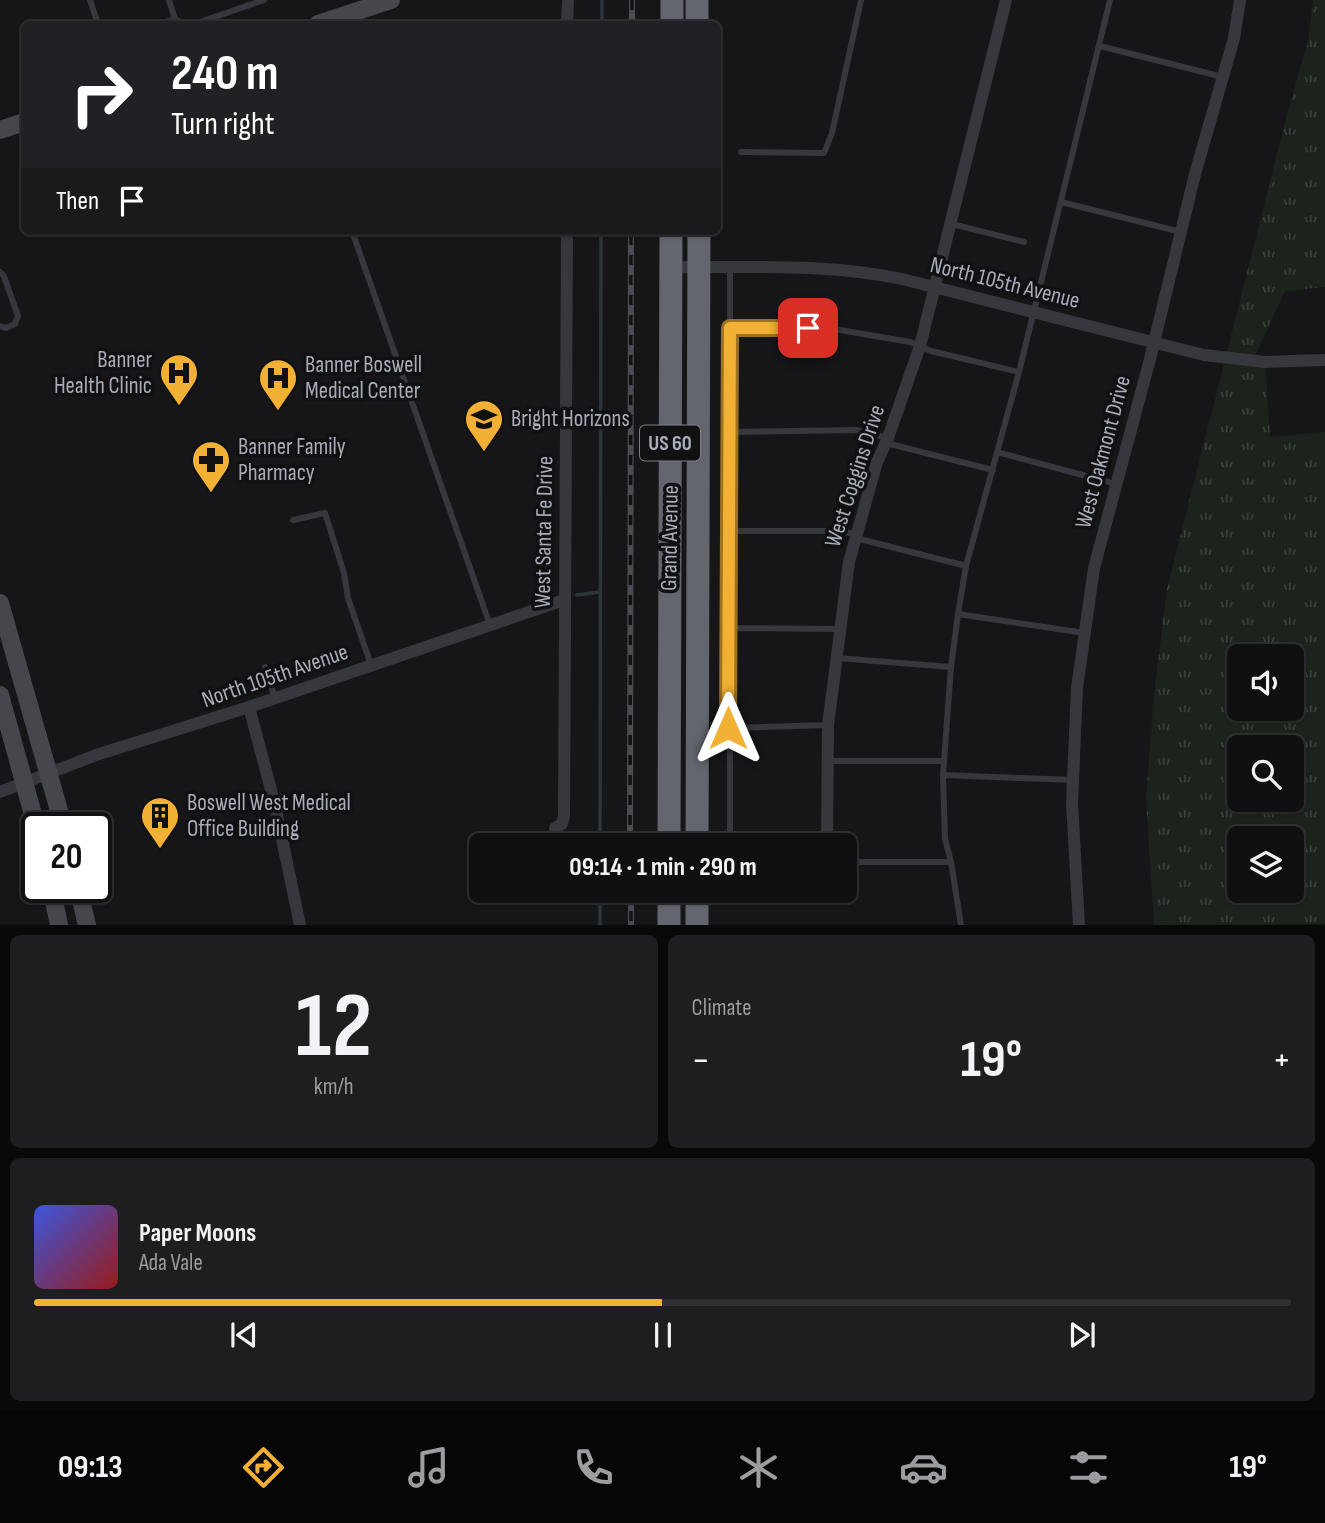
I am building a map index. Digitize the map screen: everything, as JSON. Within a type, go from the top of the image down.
[{"type":"highway","points":[[672,0],[672,21]]},
{"type":"highway","points":[[697,0],[697,21]]},
{"type":"highway","name":"Grand Avenue","points":[[669,833],[671,235]]},
{"type":"highway","name":"Grand Avenue","points":[[695,833],[699,235]]},
{"type":"highway","points":[[669,903],[669,925]]},
{"type":"highway","points":[[697,903],[697,925]]},
{"type":"street","points":[[325,21],[365,4],[391,0]]},
{"type":"street","points":[[567,21],[568,0]]},
{"type":"street","name":"West Coggins Drive","points":[[827,833],[828,725],[849,562],[877,462],[920,346],[1006,0]]},
{"type":"street","name":"West Oakmont Drive","points":[[1079,925],[1072,816],[1073,780],[1077,688],[1094,568],[1234,38],[1240,0]]},
{"type":"street","points":[[0,130],[21,123]]},
{"type":"street","name":"West Santa Fe Drive","points":[[555,828],[562,824],[564,816],[567,235]]},
{"type":"street","name":"North 105th Avenue","points":[[671,267],[806,267],[854,270],[936,287],[1204,355],[1253,361],[1325,360]]},
{"type":"street","name":"North 105th Avenue","points":[[0,792],[96,755],[250,707],[564,600]]},
{"type":"street","points":[[0,603],[60,812]]},
{"type":"street","points":[[0,695],[33,812]]},
{"type":"street","points":[[250,707],[274,801],[300,925]]},
{"type":"street","points":[[55,903],[60,925]]},
{"type":"street","points":[[82,903],[87,925]]},
{"type":"lane","points":[[90,0],[98,21]]},
{"type":"lane","points":[[169,0],[175,19],[179,21]]},
{"type":"lane","points":[[203,21],[264,0]]},
{"type":"lane","points":[[741,152],[824,153],[832,133],[861,0]]},
{"type":"lane","points":[[961,925],[945,839],[943,775],[958,614],[966,566],[1018,372],[1110,0]]},
{"type":"lane","points":[[169,21],[175,19]]},
{"type":"lane","points":[[1100,46],[1223,77]]},
{"type":"lane","points":[[1061,202],[1181,232]]},
{"type":"lane","points":[[952,224],[1024,242]]},
{"type":"lane","points":[[353,235],[490,625]]},
{"type":"lane","points":[[730,268],[730,833]]},
{"type":"lane","points":[[0,272],[4,276],[18,316],[15,324],[6,328],[0,326]]},
{"type":"lane","points":[[730,328],[834,329],[910,342],[1018,372]]},
{"type":"lane","points":[[730,432],[856,430],[993,470]]},
{"type":"lane","points":[[997,453],[1116,484]]},
{"type":"lane","points":[[293,520],[313,518],[324,513],[371,666]]},
{"type":"lane","points":[[729,531],[836,531],[966,566]]},
{"type":"lane","points":[[958,614],[1084,633]]},
{"type":"lane","points":[[729,628],[839,629]]},
{"type":"lane","points":[[835,657],[951,667]]},
{"type":"lane","points":[[265,667],[275,698]]},
{"type":"lane","points":[[728,728],[828,725]]},
{"type":"lane","points":[[828,761],[943,761]]},
{"type":"lane","points":[[943,775],[1073,780]]},
{"type":"lane","points":[[857,862],[951,862]]},
{"type":"green space","points":[[1313,0],[1325,0],[1325,287],[1285,291],[1253,360],[1265,362],[1270,437],[1325,432],[1325,924],[1154,925],[1146,799],[1154,694],[1167,589],[1288,111],[1308,42]]},
{"type":"waterway","points":[[602,0],[602,21]]},
{"type":"waterway","points":[[600,833],[601,235]]},
{"type":"waterway","points":[[577,595],[600,592]]},
{"type":"waterway","points":[[600,903],[600,925]]},
{"type":"railway","points":[[632,0],[632,21]]},
{"type":"railway","points":[[630,833],[631,235]]},
{"type":"railway","points":[[631,903],[631,925]]},
{"type":"place","name":"Banner Health Clinic","points":[[179,407]]},
{"type":"place","name":"Banner Boswell Medical Center","points":[[278,412]]},
{"type":"place","name":"Bright Horizons","points":[[484,453]]},
{"type":"place","name":"Banner Family Pharmacy","points":[[211,494]]},
{"type":"place","name":"Boswell West Medical Office Building","points":[[160,850]]},
{"type":"route","points":[[728,728],[730,328],[808,328]]}]
